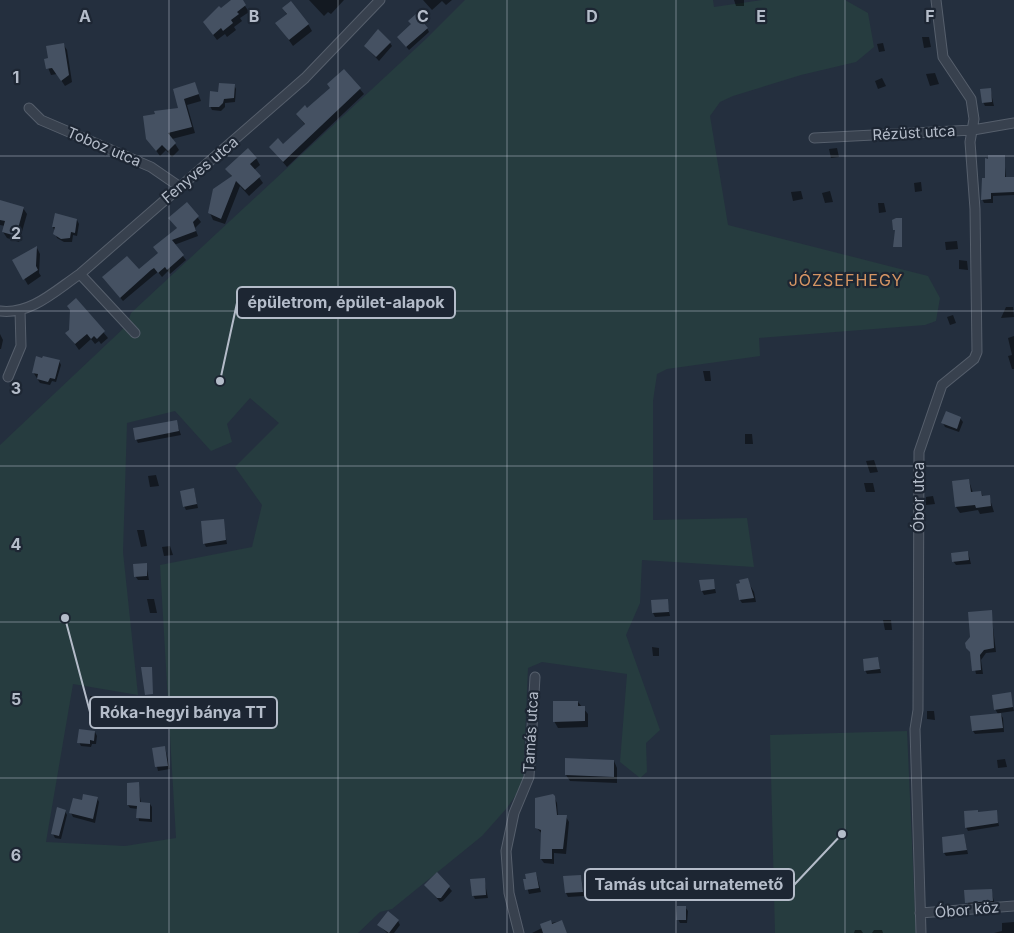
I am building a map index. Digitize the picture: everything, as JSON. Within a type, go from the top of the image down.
[{"type":"street","name":"Fenyves utca","points":[[0,310],[20,310],[41,301],[80,274],[305,78],[380,0]]},
{"type":"street","name":"Óbor utca","points":[[921,933],[915,729],[918,710],[919,452],[942,385],[974,359],[977,352],[975,209],[970,142],[973,130],[971,99],[943,57],[936,0]]},
{"type":"street","name":"Toboz utca","points":[[29,108],[41,120],[151,167],[180,186]]},
{"type":"street","name":"Rézüst utca","points":[[814,138],[973,130],[1014,123]]},
{"type":"street","points":[[80,274],[135,334]]},
{"type":"street","points":[[8,377],[21,346],[20,310]]},
{"type":"street","name":"Tamás utca","points":[[519,933],[509,892],[506,851],[512,819],[529,777],[534,676]]},
{"type":"street","name":"Óbor köz","points":[[920,914],[1014,906]]},
{"type":"green space","points":[[465,0],[713,0],[714,7],[762,0],[845,0],[868,13],[874,47],[856,62],[801,75],[733,96],[720,102],[710,116],[728,225],[928,276],[940,298],[936,321],[925,325],[759,338],[760,356],[667,369],[657,374],[653,401],[653,520],[747,518],[754,567],[642,560],[640,603],[626,635],[660,730],[646,743],[647,772],[640,778],[620,762],[627,674],[542,662],[528,668],[523,779],[516,795],[482,836],[392,909],[380,912],[358,933],[0,933],[0,445],[127,325],[131,313],[427,38]],"holes":[[[250,398],[279,423],[235,467],[262,505],[252,547],[160,565],[176,838],[125,846],[46,842],[73,684],[138,695],[123,552],[127,423],[175,411],[211,451],[232,442],[227,424]]]},
{"type":"green space","points":[[907,731],[916,933],[775,933],[770,735]]},
{"type":"building","points":[[231,0],[243,0],[246,5],[231,20],[233,23],[223,31],[221,28],[213,35],[203,22],[219,6],[221,8]]},
{"type":"building","points":[[291,1],[309,24],[289,40],[275,23],[287,14],[282,8]]},
{"type":"building","points":[[416,14],[428,28],[406,47],[397,37],[411,24],[408,21]]},
{"type":"building","points":[[378,29],[391,42],[376,57],[364,46]]},
{"type":"building","points":[[64,43],[69,75],[61,81],[52,68],[46,69],[44,59],[48,58],[46,46]]},
{"type":"building","points":[[344,69],[361,88],[283,162],[269,147],[278,138],[283,144],[305,124],[296,114],[305,105],[307,108],[330,88],[327,84]]},
{"type":"building","points":[[195,82],[199,94],[184,99],[192,127],[168,133],[176,143],[168,151],[162,145],[156,151],[146,139],[143,116],[155,114],[154,111],[178,108],[173,89]]},
{"type":"building","points":[[219,83],[235,84],[234,98],[224,99],[219,107],[209,107],[210,91],[218,92]]},
{"type":"building","points":[[991,88],[992,102],[982,103],[980,89]]},
{"type":"building","points":[[248,148],[257,158],[250,164],[261,176],[245,190],[236,181],[221,219],[208,213],[213,189],[232,176],[225,169]]},
{"type":"building","points":[[988,155],[1005,155],[1005,177],[1014,177],[1014,192],[991,193],[991,199],[981,200],[982,178],[985,178],[985,158],[988,159]]},
{"type":"building","points":[[0,200],[24,207],[16,236],[2,232],[5,221],[0,220]]},
{"type":"building","points":[[187,202],[199,216],[193,222],[196,231],[172,240],[184,255],[167,270],[165,267],[158,273],[154,268],[151,270],[120,298],[102,277],[127,256],[139,269],[158,253],[153,247],[177,228],[168,218]]},
{"type":"building","points":[[55,213],[77,219],[75,233],[71,232],[70,238],[61,239],[53,234],[55,227],[52,227]]},
{"type":"building","points":[[902,218],[902,247],[893,247],[895,230],[893,230],[892,220]]},
{"type":"building","points":[[37,246],[36,266],[38,270],[23,280],[12,260]]},
{"type":"building","points":[[76,298],[105,331],[97,339],[94,336],[91,339],[87,334],[75,344],[65,333],[69,330],[70,310],[67,306]]},
{"type":"building","points":[[36,356],[60,360],[55,379],[50,378],[48,382],[37,379],[38,374],[32,373]]},
{"type":"building","points":[[946,411],[961,417],[957,429],[941,423]]},
{"type":"building","points":[[177,420],[179,431],[135,440],[133,428]]},
{"type":"building","points":[[969,479],[971,492],[981,491],[982,496],[990,495],[991,506],[976,508],[975,505],[955,507],[952,481]]},
{"type":"building","points":[[194,488],[197,504],[183,507],[180,491]]},
{"type":"building","points":[[224,519],[226,540],[203,544],[201,521]]},
{"type":"building","points":[[968,551],[969,560],[952,562],[951,553]]},
{"type":"building","points":[[147,563],[147,576],[134,577],[133,564]]},
{"type":"building","points":[[748,578],[754,598],[739,600],[736,584],[740,583],[739,580]]},
{"type":"building","points":[[714,579],[715,589],[701,591],[699,580]]},
{"type":"building","points":[[668,599],[669,612],[652,613],[651,600]]},
{"type":"building","points":[[992,610],[994,648],[984,650],[980,655],[981,670],[972,671],[970,652],[966,648],[965,643],[970,637],[968,612]]},
{"type":"building","points":[[878,657],[880,669],[864,671],[863,659]]},
{"type":"building","points":[[141,667],[152,667],[153,694],[145,695]]},
{"type":"building","points":[[1011,692],[1013,707],[994,710],[992,695]]},
{"type":"building","points":[[553,701],[578,701],[578,706],[585,706],[585,721],[553,722]]},
{"type":"building","points":[[1001,713],[1003,728],[972,731],[970,716]]},
{"type":"building","points":[[79,729],[95,731],[94,741],[90,740],[90,744],[77,743]]},
{"type":"building","points":[[165,746],[168,766],[155,767],[152,748]]},
{"type":"building","points":[[565,758],[614,760],[614,777],[565,775]]},
{"type":"building","points":[[139,782],[140,802],[150,803],[150,819],[136,818],[137,806],[127,805],[127,783]]},
{"type":"building","points":[[83,794],[98,797],[93,819],[69,813],[73,798],[82,800]]},
{"type":"building","points":[[553,794],[555,796],[557,815],[567,815],[563,849],[552,849],[552,859],[540,859],[541,830],[535,828],[535,798]]},
{"type":"building","points":[[57,807],[66,810],[59,836],[51,834]]},
{"type":"building","points":[[978,810],[978,812],[997,810],[998,823],[965,828],[964,811]]},
{"type":"building","points":[[964,834],[967,850],[943,853],[942,837]]},
{"type":"building","points":[[437,872],[450,886],[441,898],[437,898],[424,885]]},
{"type":"building","points":[[536,872],[539,888],[525,890],[523,879],[526,879],[525,874]]},
{"type":"building","points":[[581,875],[583,892],[565,893],[563,876]]},
{"type":"building","points":[[485,878],[486,895],[472,896],[470,879]]},
{"type":"building","points":[[992,889],[993,901],[965,903],[964,890]]},
{"type":"building","points":[[677,906],[686,906],[686,920],[676,920]]},
{"type":"building","points":[[388,911],[399,920],[389,933],[377,925]]},
{"type":"building","points":[[551,920],[552,924],[562,920],[567,933],[543,933],[540,924]]},
{"type":"place","name":"épületrom, épület-alapok","points":[[220,381]]},
{"type":"place","name":"Róka-hegyi bánya TT","points":[[65,618]]},
{"type":"place","name":"Tamás utcai urnatemető","points":[[842,834]]},
{"type":"district","name":"JÓZSEFHEGY","points":[[846,280]]}]
